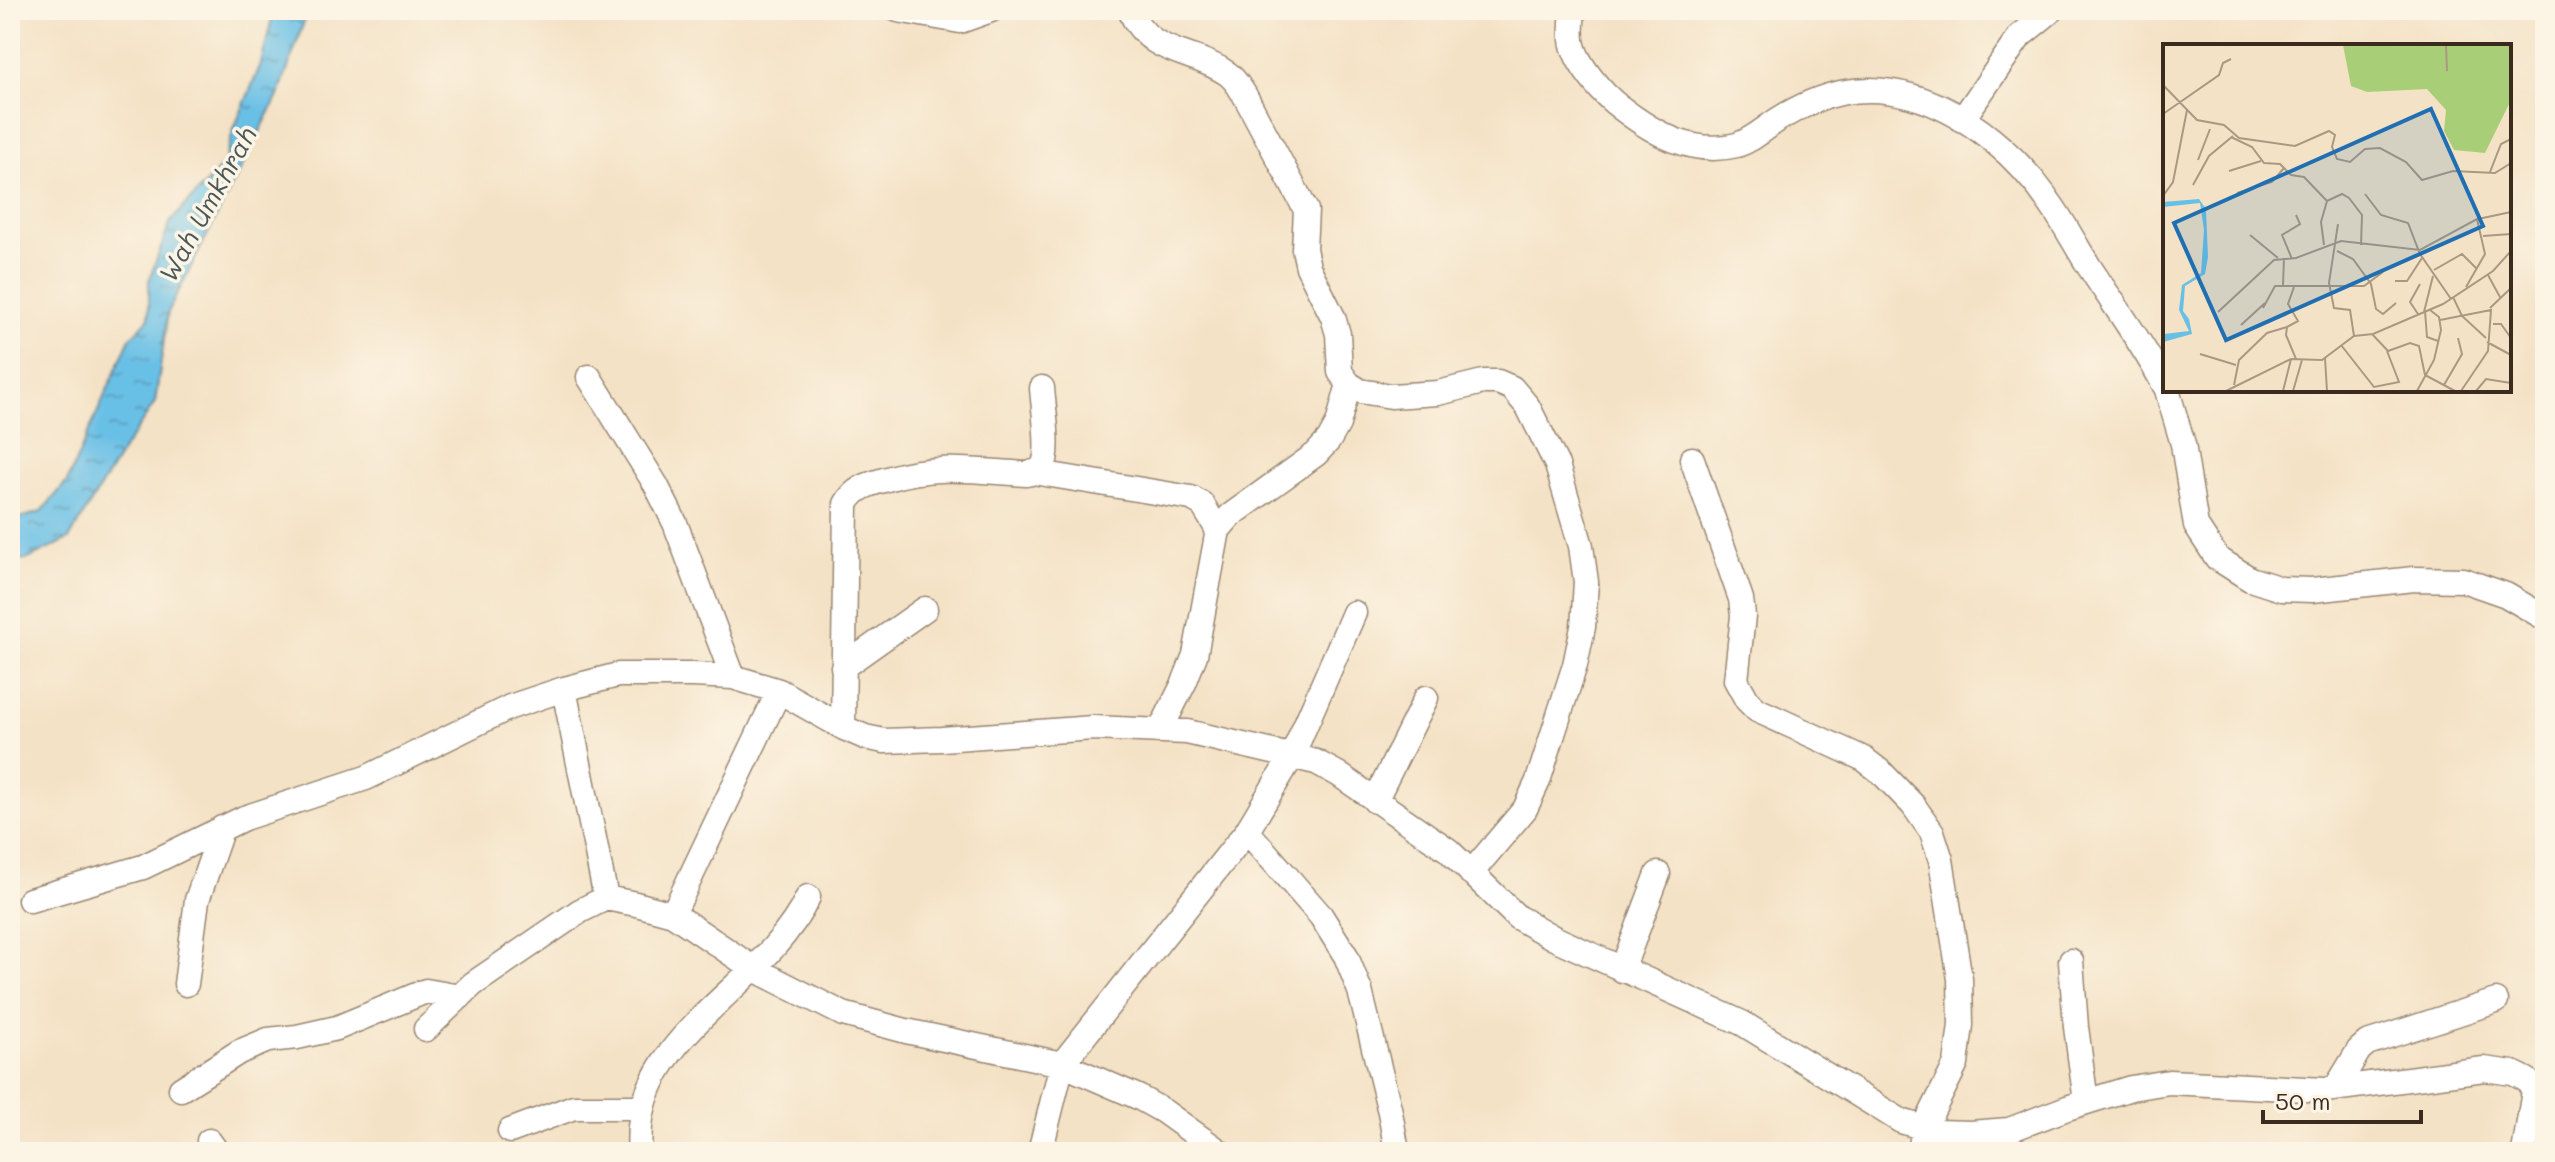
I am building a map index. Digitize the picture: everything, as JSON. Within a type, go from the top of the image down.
[{"type":"street","points":[[898,10],[960,21],[991,10]]},
{"type":"street","points":[[1130,10],[1142,32],[1159,45],[1215,66],[1232,76],[1244,94],[1306,210],[1304,249],[1308,267],[1333,317],[1338,334],[1340,372],[1349,384],[1360,391],[1391,396],[1438,393],[1483,382],[1498,382],[1512,388],[1528,407],[1557,465],[1581,546],[1586,582],[1583,627],[1575,665],[1538,781],[1525,809],[1471,873]]},
{"type":"street","points":[[1573,10],[1572,43],[1585,70],[1611,101],[1647,128],[1679,143],[1714,148],[1740,144],[1780,118],[1823,98],[1852,89],[1879,89],[1913,96],[1962,120],[2010,155],[2051,204],[2090,268],[2155,344],[2163,376]]},
{"type":"street","points":[[1962,120],[2020,36],[2052,10]]},
{"type":"street","points":[[589,377],[656,485],[675,523],[733,677]]},
{"type":"street","points":[[1160,731],[1195,655],[1218,530],[1230,516],[1316,454],[1329,440],[1338,424],[1349,384]]},
{"type":"street","points":[[843,727],[846,504],[851,495],[863,486],[915,470],[939,468],[1033,472],[1045,464],[1042,388]]},
{"type":"street","points":[[2167,392],[2183,444],[2196,526],[2217,558],[2250,579],[2281,589],[2312,590],[2414,579],[2463,580],[2506,595],[2545,618]]},
{"type":"street","points":[[1692,459],[1741,599],[1743,616],[1736,680],[1747,700],[1757,710],[1864,759],[1913,805],[1932,832],[1941,860],[1960,979],[1961,1025],[1956,1064],[1922,1140]]},
{"type":"street","points":[[1033,472],[1191,498],[1202,504],[1218,530]]},
{"type":"street","points":[[843,667],[925,609]]},
{"type":"street","points":[[1040,1152],[1062,1064],[1247,831],[1292,756],[1354,613]]},
{"type":"street","points":[[30,900],[143,867],[244,818],[366,778],[510,707],[618,675],[733,677],[779,691],[843,727],[884,741],[1093,728],[1187,732],[1316,762],[1338,774],[1448,850],[1517,917],[1554,938],[1742,1023],[1901,1121],[1922,1140]]},
{"type":"street","points":[[564,689],[606,898]]},
{"type":"street","points":[[673,914],[779,691]]},
{"type":"street","points":[[1375,801],[1426,698]]},
{"type":"street","points":[[186,984],[197,900],[222,828]]},
{"type":"street","points":[[1247,831],[1321,916],[1346,956],[1360,991],[1397,1152]]},
{"type":"street","points":[[1622,970],[1658,874]]},
{"type":"street","points":[[640,1152],[643,1107],[651,1083],[669,1051],[754,969],[793,925],[808,897]]},
{"type":"street","points":[[426,1029],[473,984],[580,911],[606,898],[673,914],[754,969],[843,1014],[906,1031],[1062,1064],[1138,1097],[1220,1152]]},
{"type":"street","points":[[2071,961],[2086,1102]]},
{"type":"street","points":[[181,1089],[253,1045],[337,1028],[426,991],[460,997]]},
{"type":"street","points":[[2336,1088],[2359,1050],[2367,1043],[2496,1001]]},
{"type":"street","points":[[1922,1140],[1938,1132],[2009,1130],[2131,1088],[2169,1082],[2336,1088],[2484,1069],[2513,1073],[2539,1091],[2524,1152]]},
{"type":"street","points":[[510,1131],[574,1107],[643,1107]]},
{"type":"water","name":"Wah Umkhrah","points":[[274,10],[308,10],[279,94],[168,312],[155,403],[69,539],[26,560],[10,559],[10,521],[41,512],[67,482],[130,338],[149,318],[149,280],[171,221],[224,164],[233,131],[261,64]]}]
